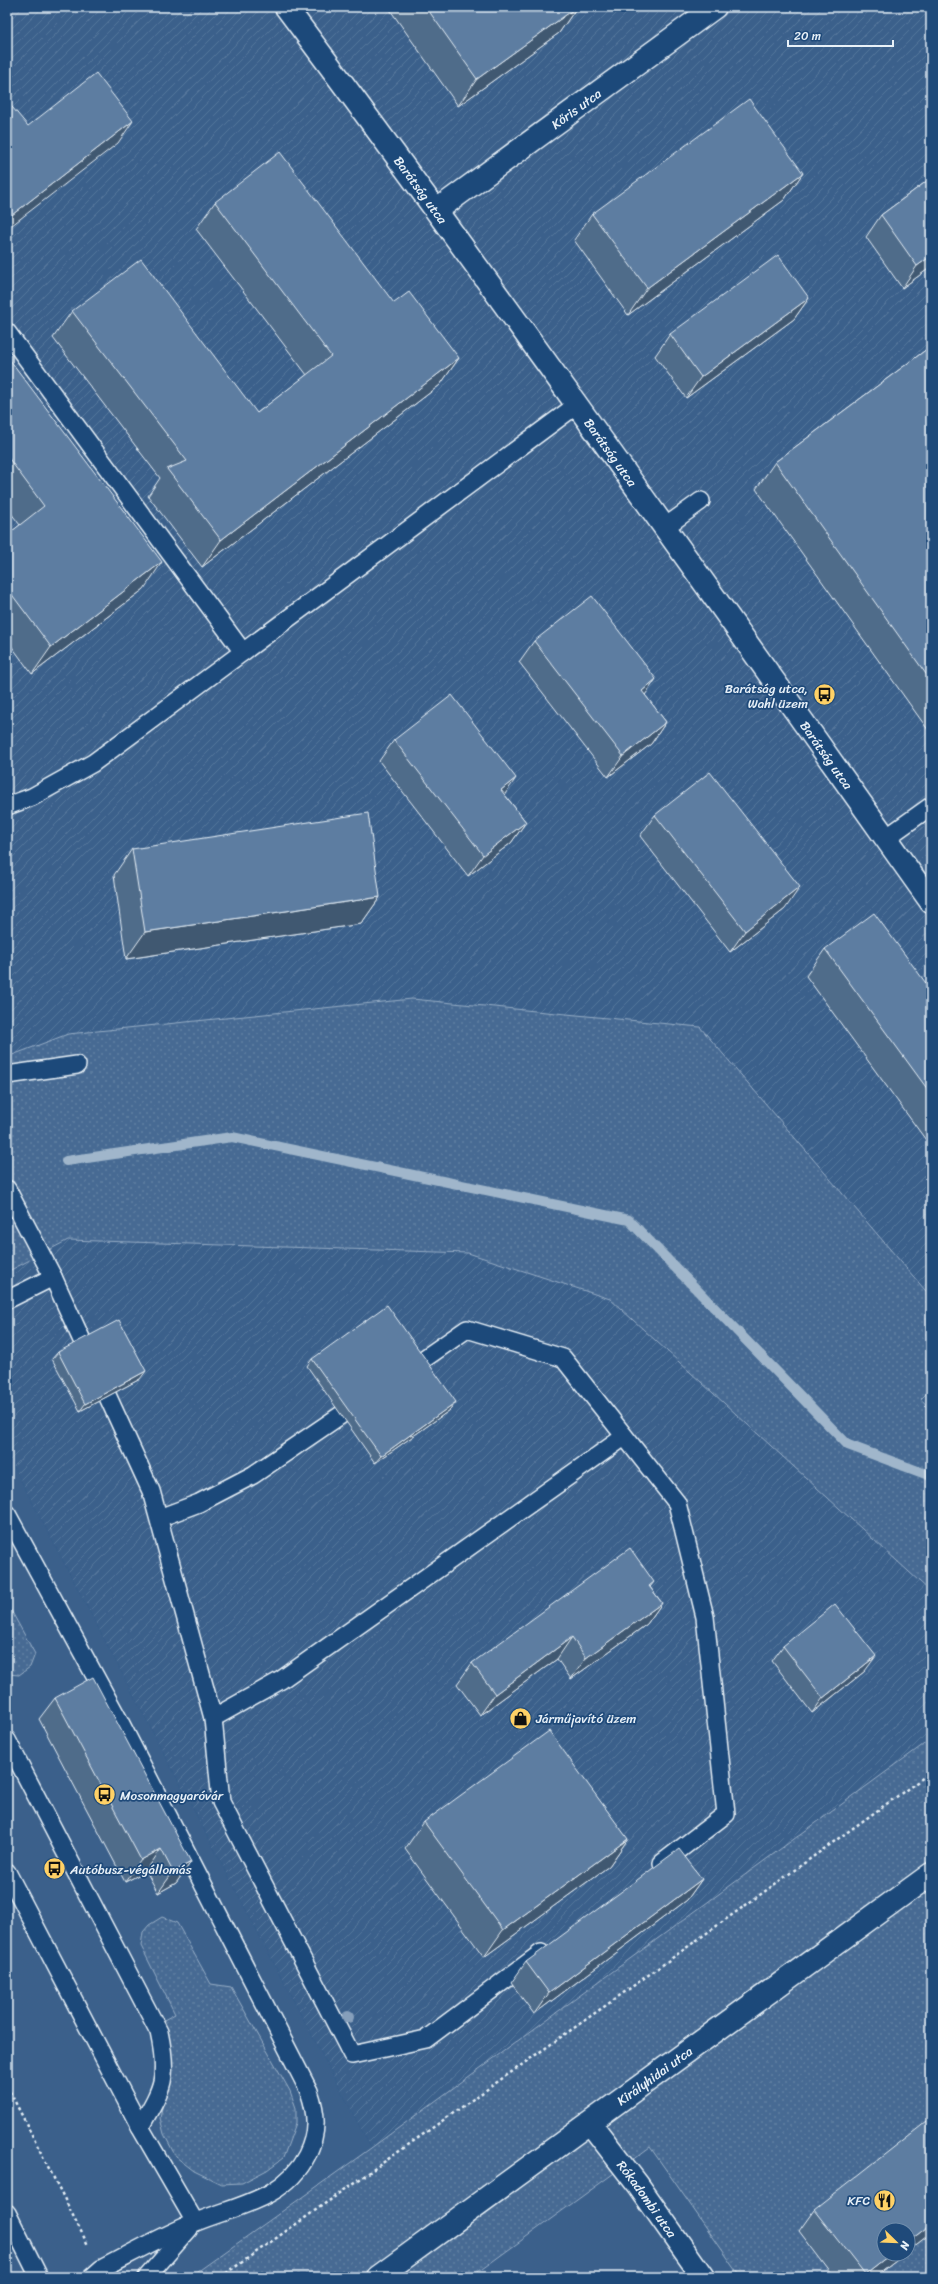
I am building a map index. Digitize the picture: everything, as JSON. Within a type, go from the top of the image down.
[{"type":"street","name":"Barátság utca","points":[[286,7],[437,210],[578,404],[931,902]]},
{"type":"street","name":"Kőris utca","points":[[437,210],[715,7]]},
{"type":"street","name":"Királyhidai utca","points":[[378,2277],[931,1874]]},
{"type":"street","name":"Rókadombi utca","points":[[590,2123],[638,2185],[703,2277]]},
{"type":"lane","points":[[7,332],[243,652]]},
{"type":"lane","points":[[7,806],[32,797],[93,763],[578,404]]},
{"type":"lane","points":[[665,527],[701,501]]},
{"type":"lane","points":[[886,838],[931,806]]},
{"type":"lane","points":[[7,1076],[77,1065]]},
{"type":"lane","points":[[7,1190],[53,1277],[151,1490],[213,1718],[221,1802],[352,2055],[426,2039],[554,1943]]},
{"type":"lane","points":[[7,1300],[53,1277]]},
{"type":"lane","points":[[159,1518],[199,1503],[253,1475],[467,1330],[563,1358],[677,1504],[705,1617],[726,1814],[649,1872]]},
{"type":"lane","points":[[213,1718],[281,1680],[624,1436]]},
{"type":"lane","points":[[7,1514],[120,1722],[309,2091],[317,2120],[315,2135],[306,2156],[293,2176],[280,2188],[266,2196],[195,2222],[96,2273]]},
{"type":"lane","points":[[7,1740],[159,2032],[165,2063],[163,2082],[140,2127]]},
{"type":"lane","points":[[7,1872],[140,2127],[195,2222]]},
{"type":"lane","points":[[7,2213],[39,2277]]},
{"type":"lane","points":[[147,2277],[195,2222]]},
{"type":"path","points":[[221,2277],[622,1994],[931,1772]]},
{"type":"path","points":[[7,2086],[96,2273]]},
{"type":"shaded area","points":[[7,7],[931,7],[931,1297],[700,1027],[68,1034],[7,1057]]},
{"type":"shaded area","points":[[412,999],[700,1027],[931,1297],[931,1389],[921,1399],[931,1410],[931,1592],[610,1299],[468,1253],[68,1240],[7,1272],[7,1057],[68,1034]]},
{"type":"shaded area","points":[[68,1240],[468,1253],[610,1299],[931,1592],[931,1739],[371,2148],[7,1454],[7,1272]]},
{"type":"shaded area","points":[[931,1389],[931,1410],[921,1399]]},
{"type":"shaded area","points":[[7,1454],[371,2148],[190,2277],[7,2277],[7,1671],[8,1674],[35,1654],[7,1603]],"holes":[[[177,1923],[211,1984],[296,2123],[283,2158],[163,2100],[172,2058],[175,2014],[141,1946]]]},
{"type":"shaded area","points":[[7,1603],[35,1654],[30,1667],[19,1675],[8,1674],[7,1671]]},
{"type":"shaded area","points":[[931,1739],[931,2277],[741,2277],[650,2147],[471,2277],[190,2277],[371,2148]]},
{"type":"shaded area","points":[[162,1917],[177,1923],[211,1984],[231,1987],[290,2091],[296,2108],[296,2123],[283,2158],[267,2170],[242,2183],[221,2184],[194,2171],[176,2157],[164,2134],[160,2118],[172,2058],[162,2021],[175,2014],[141,1946],[143,1932],[149,1925]]},
{"type":"shaded area","points":[[931,1935],[931,2277],[471,2277],[650,2147]]},
{"type":"building","points":[[426,7],[577,7],[477,79]]},
{"type":"building","points":[[96,73],[133,121],[8,218],[7,101],[28,126]]},
{"type":"building","points":[[749,99],[803,173],[647,288],[592,214]]},
{"type":"building","points":[[280,152],[394,303],[409,292],[459,358],[221,540],[167,469],[187,461],[72,311],[141,259],[257,413],[331,356],[215,202]]},
{"type":"building","points":[[931,178],[931,256],[917,266],[881,215]]},
{"type":"building","points":[[778,255],[809,298],[701,377],[670,334]]},
{"type":"building","points":[[931,346],[931,681],[775,462]]},
{"type":"building","points":[[7,356],[162,562],[51,647],[7,588],[7,535],[44,506],[7,456]]},
{"type":"building","points":[[592,596],[656,679],[642,691],[666,722],[623,756],[534,641]]},
{"type":"building","points":[[452,695],[516,778],[501,790],[526,822],[483,855],[394,740]]},
{"type":"building","points":[[710,772],[800,887],[745,931],[655,815]]},
{"type":"building","points":[[368,813],[380,897],[145,932],[132,849]]},
{"type":"building","points":[[874,913],[931,990],[931,1094],[825,949]]},
{"type":"building","points":[[387,1305],[456,1402],[381,1456],[312,1359]]},
{"type":"building","points":[[119,1320],[146,1371],[85,1404],[58,1352]]},
{"type":"building","points":[[630,1548],[654,1582],[649,1586],[662,1603],[586,1658],[572,1637],[495,1694],[472,1663]]},
{"type":"building","points":[[835,1604],[876,1656],[823,1698],[783,1646]]},
{"type":"building","points":[[93,1677],[191,1862],[173,1872],[161,1849],[141,1860],[55,1698]]},
{"type":"building","points":[[549,1731],[628,1839],[503,1930],[424,1822]]},
{"type":"building","points":[[679,1849],[702,1879],[549,1993],[526,1962]]},
{"type":"building","name":"KFC","points":[[926,2122],[931,2129],[931,2224],[916,2236],[916,2222],[876,2222],[876,2262],[882,2262],[865,2275],[814,2210]]},
{"type":"waterway","points":[[66,1161],[232,1137],[629,1220],[848,1445],[931,1476]]},
{"type":"place","name":"Barátság utca, Wahl üzem","points":[[824,695]]},
{"type":"place","name":"Járműjavító üzem","points":[[521,1718]]},
{"type":"place","name":"Mosonmagyaróvár","points":[[104,1795]]},
{"type":"place","name":"Autóbusz-végállomás","points":[[54,1869]]},
{"type":"place","name":"KFC","points":[[885,2200]]}]
